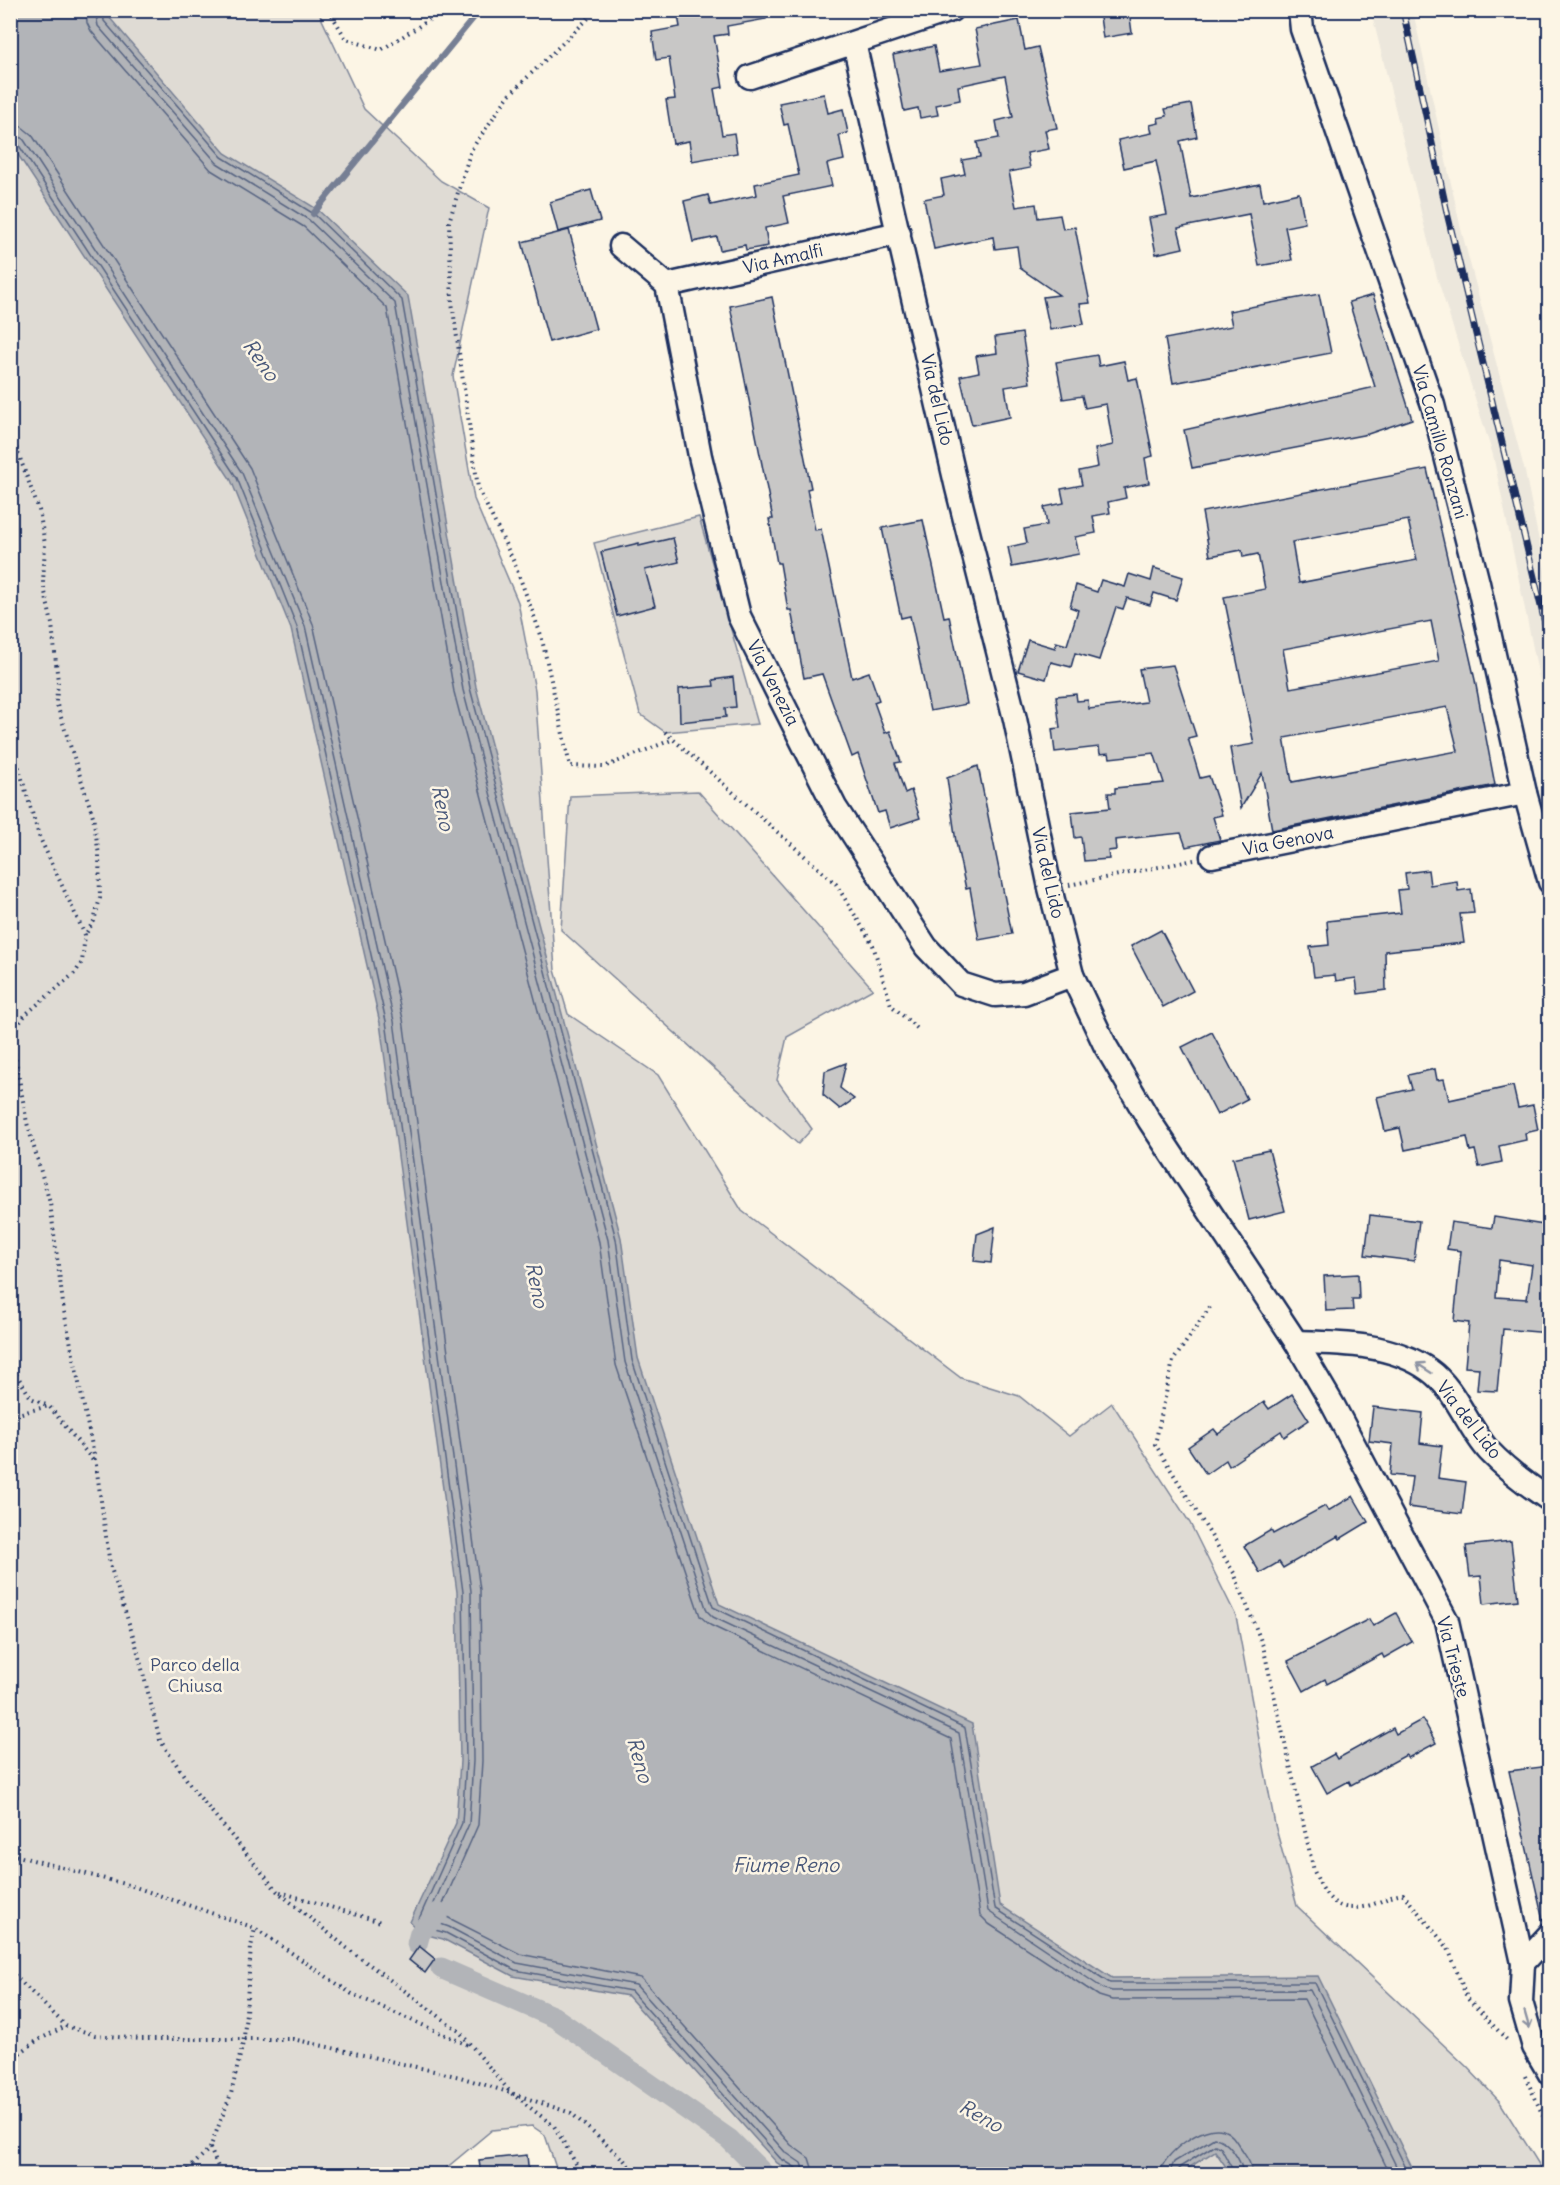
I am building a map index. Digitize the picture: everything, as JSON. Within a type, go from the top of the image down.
[{"type":"street","points":[[750,77],[951,10]]},
{"type":"street","name":"Via Camillo Ronzani","points":[[1300,10],[1302,30],[1435,412],[1478,583],[1525,793],[1550,882]]},
{"type":"street","name":"Via del Lido","points":[[854,43],[957,488],[1015,719],[1050,888],[1072,975],[1106,1045],[1149,1120],[1296,1342],[1343,1343],[1383,1351],[1411,1360],[1430,1371],[1489,1450],[1550,1500]]},
{"type":"street","name":"Via Amalfi","points":[[667,285],[898,233]]},
{"type":"street","points":[[621,246],[667,285]]},
{"type":"street","name":"Via Venezia","points":[[667,285],[700,456],[739,616],[835,807],[926,946],[961,984],[994,995],[1024,993],[1072,975]]},
{"type":"street","name":"Via Genova","points":[[1212,856],[1525,793]]},
{"type":"street","name":"Via Trieste","points":[[1296,1342],[1372,1474],[1447,1621],[1523,1963],[1521,2002],[1534,2048],[1550,2074]]},
{"type":"street","points":[[1523,1963],[1550,1934]]},
{"type":"path","points":[[329,10],[346,39],[381,50],[445,10]]},
{"type":"path","points":[[597,10],[509,95],[471,150],[449,222],[452,302],[478,488],[514,562],[541,635],[570,766],[604,767],[674,740]]},
{"type":"path","points":[[10,431],[39,510],[45,544],[43,583],[52,624],[58,682],[56,702],[93,816],[99,855],[100,898],[94,921],[85,935],[82,962],[75,973],[26,1014],[11,1035],[27,1123],[50,1203],[64,1311],[96,1465],[110,1565],[136,1645],[160,1740],[193,1788],[277,1891],[347,1948],[459,2031],[511,2093],[555,2126],[582,2175]]},
{"type":"path","points":[[665,732],[836,884],[873,945],[891,1005],[920,1030]]},
{"type":"path","points":[[10,738],[39,836],[85,935]]},
{"type":"path","points":[[1050,888],[1212,856]]},
{"type":"path","points":[[1210,1307],[1173,1361],[1155,1444],[1234,1573],[1263,1646],[1314,1871],[1325,1896],[1343,1907],[1366,1906],[1391,1895],[1403,1894],[1448,1948],[1467,1998],[1509,2040],[1513,2050]]},
{"type":"path","points":[[10,1364],[31,1398],[49,1406],[96,1465]]},
{"type":"path","points":[[10,1416],[49,1406]]},
{"type":"path","points":[[10,1854],[132,1886],[255,1928],[352,1994],[472,2047]]},
{"type":"path","points":[[277,1891],[381,1922]]},
{"type":"path","points":[[184,2175],[210,2148],[231,2094],[244,2038],[251,1947],[255,1928]]},
{"type":"path","points":[[10,1971],[66,2026],[95,2035],[141,2039],[293,2039],[460,2077],[511,2093],[571,2113],[624,2160],[634,2175]]},
{"type":"path","points":[[10,2060],[38,2040],[66,2026]]},
{"type":"path","points":[[1522,2071],[1550,2131]]},
{"type":"path","points":[[210,2148],[221,2175]]},
{"type":"shaded area","points":[[1371,11],[1413,11],[1461,229],[1525,472],[1549,590],[1549,725],[1493,455],[1437,277]]},
{"type":"green space","name":"Parco della Chiusa","points":[[11,11],[318,11],[364,109],[441,181],[489,208],[453,376],[474,499],[518,602],[535,690],[555,970],[568,1014],[658,1075],[742,1211],[961,1378],[1019,1396],[1069,1436],[1112,1403],[1190,1523],[1236,1616],[1275,1825],[1297,1906],[1467,2067],[1500,2102],[1545,2174],[558,2174],[545,2135],[532,2126],[492,2130],[439,2174],[11,2174]]},
{"type":"green space","points":[[699,517],[758,724],[665,732],[640,714],[594,543]]},
{"type":"green space","points":[[698,791],[873,989],[787,1037],[777,1080],[812,1129],[798,1144],[561,930],[570,796]]},
{"type":"water","name":"Fiume Reno","points":[[10,11],[108,11],[109,17],[225,153],[317,209],[408,296],[476,687],[621,1238],[638,1358],[719,1604],[972,1724],[1000,1905],[1112,1978],[1318,1976],[1415,2174],[1231,2174],[1215,2151],[1179,2174],[795,2174],[777,2163],[628,1996],[513,1976],[443,1939],[420,1933],[410,1922],[456,1823],[460,1761],[457,1592],[380,1023],[291,629],[231,480],[11,144]]},
{"type":"building","points":[[677,10],[765,10],[766,19],[727,26],[728,34],[714,36],[723,87],[714,89],[722,135],[734,133],[737,153],[692,161],[689,141],[673,144],[666,100],[675,99],[669,58],[656,60],[652,32],[680,27]]},
{"type":"building","points":[[1099,10],[1129,10],[1132,33],[1103,38]]},
{"type":"building","points":[[1019,20],[1025,50],[1038,47],[1057,128],[1045,130],[1049,149],[1027,153],[1030,168],[1009,172],[1016,207],[1036,204],[1038,218],[1060,215],[1063,229],[1075,227],[1090,303],[1080,304],[1084,324],[1050,330],[1043,297],[1059,295],[1020,268],[1017,246],[995,249],[993,237],[934,249],[924,199],[944,195],[941,179],[965,174],[962,160],[980,157],[977,142],[999,138],[996,121],[1013,117],[1005,76],[958,86],[960,100],[936,105],[938,115],[920,118],[918,108],[904,111],[893,55],[934,46],[939,71],[982,64],[975,29]]},
{"type":"building","points":[[824,94],[828,113],[843,109],[848,133],[839,135],[844,160],[827,164],[832,186],[783,196],[789,223],[765,228],[768,246],[746,250],[745,245],[720,250],[717,237],[693,242],[684,201],[708,195],[711,205],[757,195],[755,184],[799,175],[788,124],[784,125],[779,103]]},
{"type":"building","points":[[1191,104],[1197,137],[1180,141],[1191,198],[1260,184],[1263,201],[1299,193],[1305,223],[1285,227],[1292,260],[1259,266],[1249,214],[1178,228],[1183,248],[1156,254],[1149,218],[1167,215],[1156,161],[1124,168],[1118,140],[1152,133],[1150,125],[1159,123],[1158,118],[1167,116],[1165,109]]},
{"type":"building","points":[[591,190],[600,221],[558,232],[550,202]]},
{"type":"building","points":[[569,230],[596,329],[549,342],[522,242]]},
{"type":"building","points":[[1319,294],[1331,353],[1173,383],[1165,339],[1232,326],[1229,311]]},
{"type":"building","points":[[1373,295],[1412,419],[1368,434],[1192,468],[1184,430],[1375,387],[1349,302]]},
{"type":"building","points":[[772,297],[811,488],[807,489],[815,530],[821,529],[852,678],[869,672],[879,700],[874,702],[885,733],[890,731],[901,762],[895,763],[905,793],[911,790],[920,818],[890,828],[885,811],[878,813],[858,754],[852,757],[822,674],[804,678],[780,563],[777,563],[769,519],[773,519],[730,306]]},
{"type":"building","points":[[1022,333],[1030,383],[1005,387],[1010,417],[972,425],[960,376],[979,372],[976,356],[997,353],[995,337]]},
{"type":"building","points":[[1097,355],[1099,366],[1124,361],[1128,380],[1137,378],[1153,456],[1145,458],[1149,483],[1124,488],[1126,498],[1108,502],[1110,513],[1093,516],[1096,533],[1075,537],[1079,554],[1012,567],[1008,547],[1027,543],[1024,529],[1047,525],[1044,507],[1064,503],[1061,489],[1082,485],[1079,471],[1098,467],[1095,449],[1113,445],[1106,404],[1085,408],[1082,396],[1063,399],[1056,362]]},
{"type":"building","points":[[1427,469],[1475,680],[1495,785],[1272,830],[1262,773],[1241,808],[1230,748],[1254,744],[1224,597],[1265,589],[1258,554],[1243,557],[1242,550],[1210,556],[1202,512]],"holes":[[[1408,520],[1417,560],[1299,583],[1292,542]],[[1431,621],[1439,661],[1290,688],[1283,649]],[[1447,707],[1458,751],[1292,782],[1284,738]]]},
{"type":"building","points":[[923,520],[944,617],[949,616],[967,704],[930,711],[910,616],[901,618],[882,528]]},
{"type":"building","points":[[673,538],[679,562],[645,570],[655,606],[617,616],[601,552]]},
{"type":"building","points":[[1154,568],[1183,577],[1176,600],[1154,593],[1150,605],[1127,598],[1123,609],[1116,607],[1099,660],[1075,653],[1071,667],[1051,662],[1046,679],[1018,671],[1028,640],[1055,648],[1056,642],[1067,645],[1078,610],[1070,607],[1076,585],[1097,592],[1101,580],[1125,587],[1129,574],[1151,581]]},
{"type":"building","points":[[1173,665],[1196,736],[1188,738],[1200,778],[1209,776],[1222,815],[1213,817],[1220,840],[1186,847],[1181,833],[1115,840],[1116,850],[1108,851],[1109,859],[1084,861],[1081,837],[1075,838],[1072,812],[1110,808],[1108,793],[1115,793],[1115,788],[1164,783],[1154,753],[1110,758],[1109,753],[1100,754],[1099,747],[1055,752],[1052,729],[1060,728],[1056,696],[1076,694],[1077,701],[1088,700],[1089,709],[1146,702],[1139,669]]},
{"type":"building","points":[[733,677],[736,707],[725,708],[726,717],[680,722],[679,689],[714,686],[713,680]]},
{"type":"building","points":[[978,766],[1012,934],[979,940],[970,888],[966,889],[956,842],[947,778]]},
{"type":"building","points":[[1428,870],[1430,885],[1457,881],[1458,891],[1471,889],[1474,913],[1460,914],[1464,943],[1385,951],[1386,990],[1358,994],[1356,978],[1336,981],[1335,975],[1314,977],[1310,947],[1329,945],[1327,921],[1401,913],[1398,890],[1407,889],[1405,873]]},
{"type":"building","points":[[1161,930],[1193,991],[1163,1007],[1131,946]]},
{"type":"building","points":[[1212,1032],[1247,1099],[1217,1115],[1182,1047]]},
{"type":"building","points":[[846,1063],[840,1088],[854,1099],[840,1109],[823,1095],[825,1071]]},
{"type":"building","points":[[1435,1069],[1437,1080],[1444,1079],[1449,1100],[1513,1086],[1518,1108],[1533,1105],[1538,1130],[1525,1133],[1526,1140],[1499,1146],[1502,1162],[1479,1167],[1475,1150],[1470,1151],[1467,1137],[1405,1150],[1400,1128],[1385,1131],[1377,1097],[1412,1089],[1408,1075]]},
{"type":"building","points":[[1269,1150],[1285,1211],[1249,1220],[1233,1158]]},
{"type":"building","points":[[1370,1215],[1419,1221],[1414,1261],[1365,1255]]},
{"type":"building","points":[[1494,1217],[1550,1226],[1550,1333],[1503,1329],[1497,1391],[1477,1390],[1479,1368],[1465,1367],[1469,1323],[1454,1321],[1461,1251],[1447,1249],[1451,1222],[1492,1228]],"holes":[[[1499,1260],[1532,1265],[1527,1299],[1496,1297]]]},
{"type":"building","points":[[995,1227],[991,1263],[974,1261],[977,1234]]},
{"type":"building","points":[[1358,1274],[1359,1299],[1352,1299],[1353,1310],[1326,1311],[1324,1276]]},
{"type":"building","points":[[1292,1394],[1309,1420],[1284,1437],[1281,1431],[1229,1466],[1226,1460],[1206,1474],[1188,1447],[1214,1429],[1218,1434],[1264,1402],[1269,1409]]},
{"type":"building","points":[[1373,1407],[1423,1413],[1420,1443],[1442,1446],[1438,1478],[1466,1482],[1462,1514],[1408,1507],[1412,1477],[1390,1475],[1393,1444],[1369,1441]]},
{"type":"building","points":[[1353,1496],[1368,1522],[1340,1539],[1338,1536],[1283,1568],[1279,1562],[1260,1573],[1244,1546],[1271,1530],[1273,1534],[1325,1506],[1328,1511]]},
{"type":"building","points":[[1511,1541],[1518,1600],[1484,1604],[1481,1576],[1470,1577],[1466,1546]]},
{"type":"building","points":[[1396,1613],[1412,1642],[1384,1658],[1382,1654],[1327,1684],[1325,1679],[1304,1691],[1288,1661],[1369,1619],[1373,1626]]},
{"type":"building","points":[[1423,1719],[1436,1743],[1408,1758],[1406,1755],[1351,1785],[1349,1781],[1327,1793],[1312,1766],[1334,1754],[1337,1759],[1393,1728],[1396,1734]]},
{"type":"building","points":[[1550,1766],[1550,1920],[1543,1920],[1509,1771]]},
{"type":"building","points":[[419,1946],[435,1959],[425,1973],[409,1960]]},
{"type":"building","points":[[527,2155],[529,2175],[481,2175],[479,2160]]},
{"type":"waterway","points":[[313,214],[480,10]]},
{"type":"waterway","points":[[417,1944],[420,1933],[438,1913]]},
{"type":"waterway","points":[[441,1968],[554,2017],[729,2139],[764,2174]]},
{"type":"railway","points":[[1403,10],[1448,217],[1550,644]]},
{"type":"water label","name":"Reno","points":[[261,360]]},
{"type":"water label","name":"Reno","points":[[443,808]]},
{"type":"water label","name":"Reno","points":[[537,1285]]},
{"type":"water label","name":"Reno","points":[[640,1760]]},
{"type":"water label","name":"Reno","points":[[981,2116]]}]
